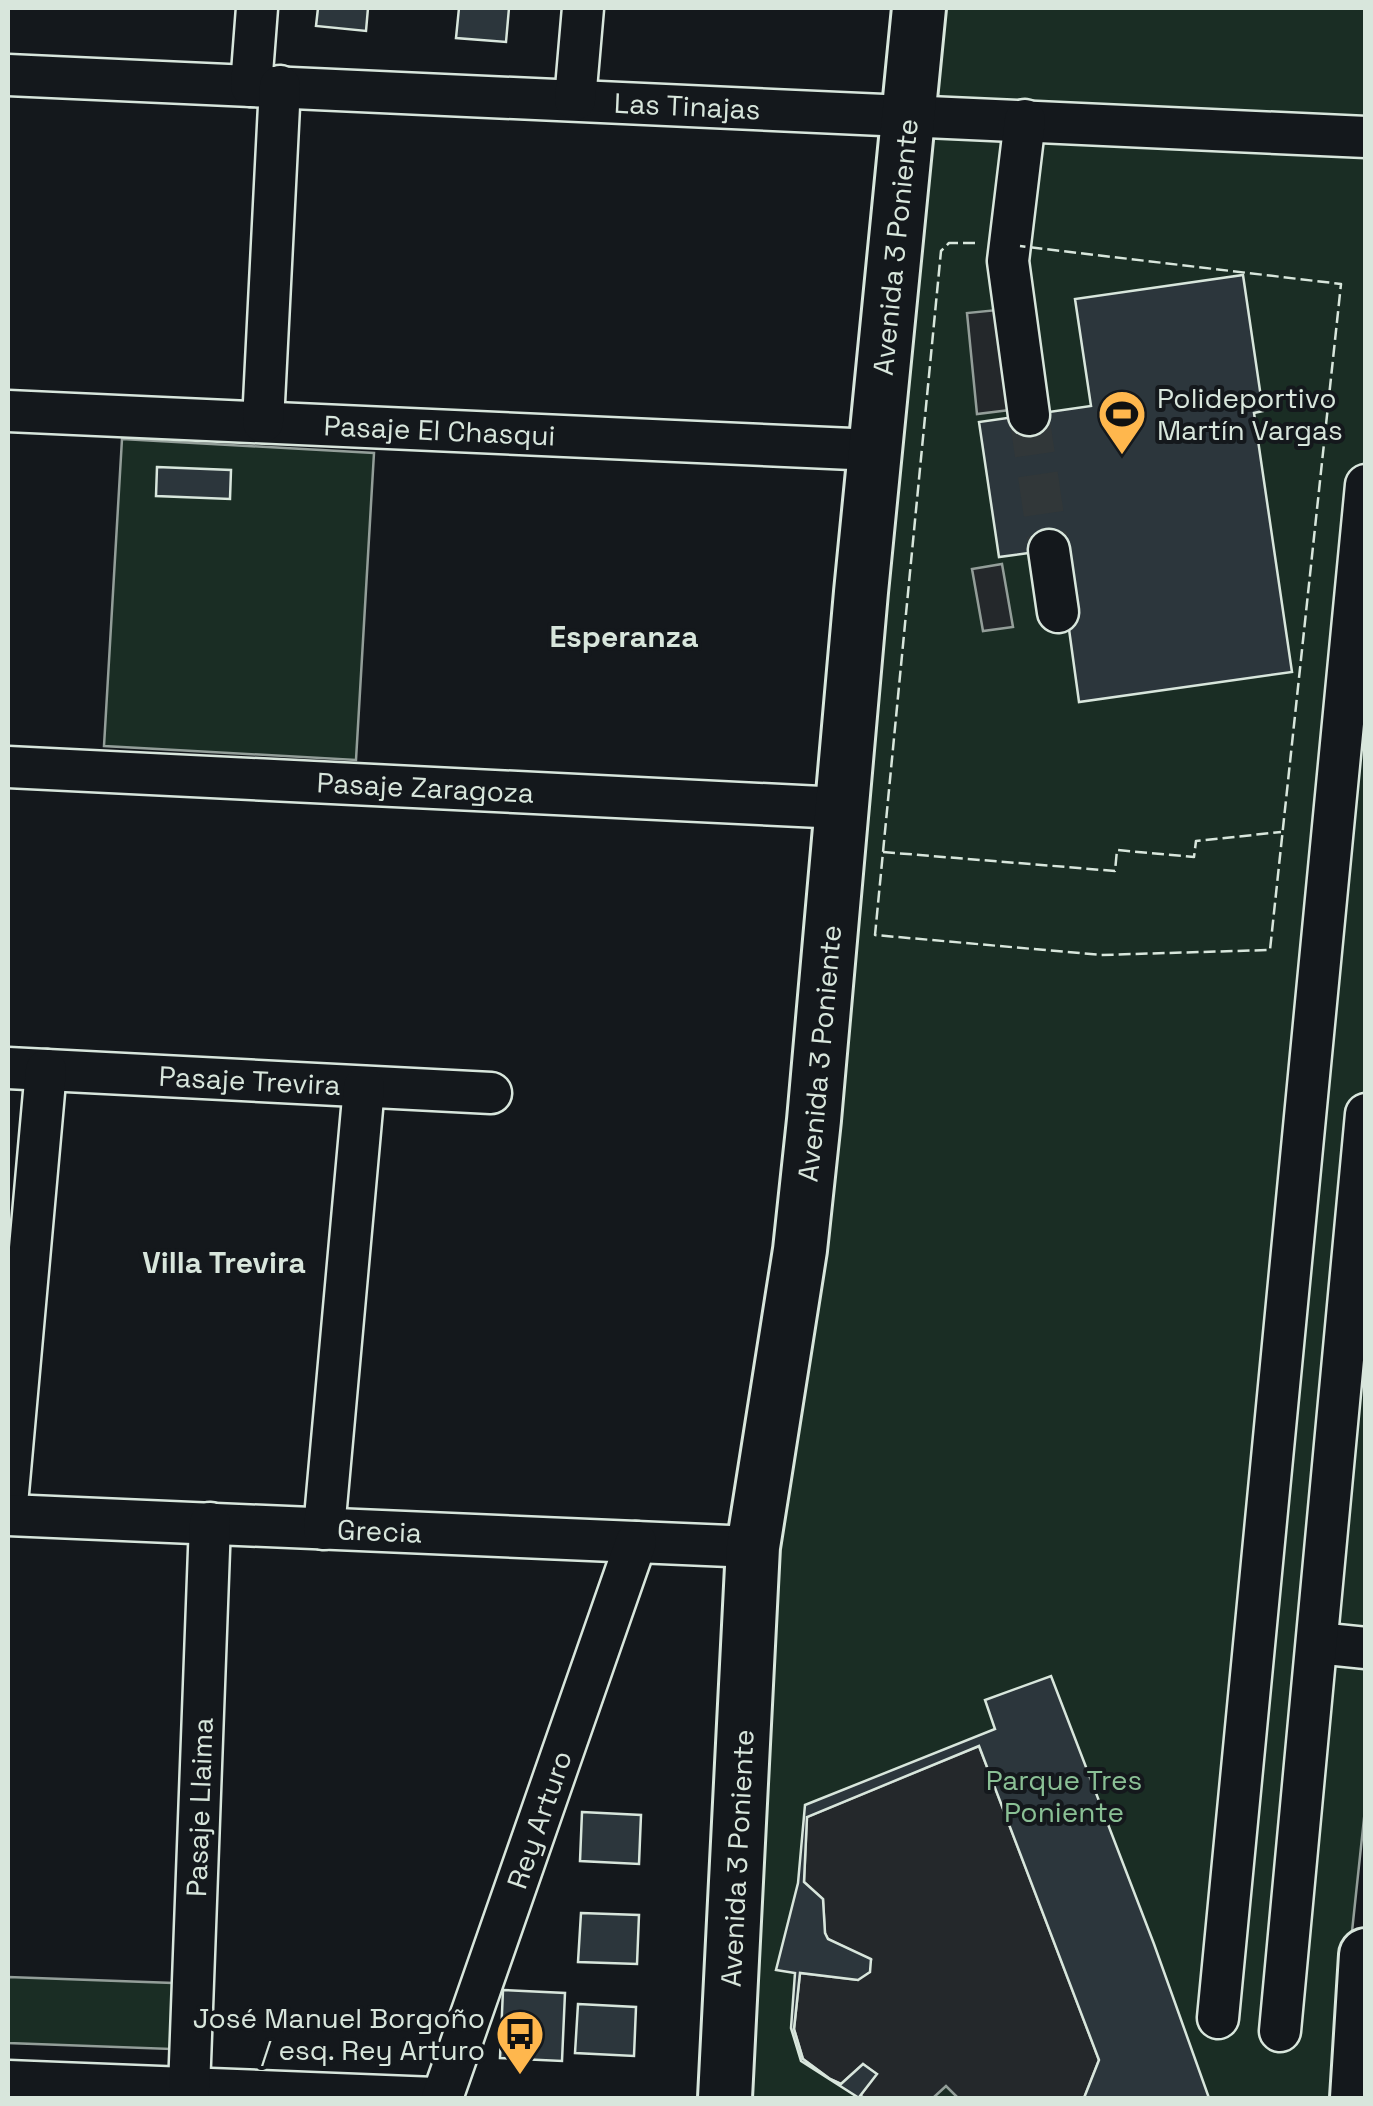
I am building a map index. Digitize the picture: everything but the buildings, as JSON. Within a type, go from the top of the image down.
[{"type":"main road","name":"Avenida 3 Poniente","points":[[725,2098],[754,1548],[800,1250],[919,8]]},
{"type":"main road","points":[[1357,2098],[1365,1977]]},
{"type":"street","points":[[257,8],[266,86],[262,422]]},
{"type":"street","points":[[575,100],[582,8]]},
{"type":"street","name":"Las Tinajas","points":[[8,76],[1366,137]]},
{"type":"street","points":[[1025,120],[1008,260],[1029,415]]},
{"type":"street","name":"Pasaje El Chasqui","points":[[8,411],[874,450]]},
{"type":"street","points":[[1218,2018],[1366,484]]},
{"type":"street","points":[[1048,550],[1058,612]]},
{"type":"street","name":"Pasaje Zaragoza","points":[[8,767],[841,808]]},
{"type":"street","points":[[8,1493],[27,1070]]},
{"type":"street","name":"Pasaje Trevira","points":[[27,1070],[491,1093]]},
{"type":"street","points":[[324,1528],[364,1087]]},
{"type":"street","points":[[1280,2031],[1317,1643],[1352,1396],[1366,1114]]},
{"type":"street","name":"Grecia","points":[[8,1514],[754,1548]]},
{"type":"street","name":"Pasaje Llaima","points":[[189,2089],[210,1523]]},
{"type":"street","name":"Rey Arturo","points":[[438,2098],[636,1542]]},
{"type":"street","points":[[1317,1643],[1366,1648]]},
{"type":"street","points":[[8,2081],[438,2098]]},
{"type":"green space","name":"Parque Tres Poniente","points":[[935,8],[1365,8],[1366,1800],[1339,2098],[747,2098],[778,1554]]},
{"type":"green space","points":[[122,439],[374,453],[356,760],[104,746]]},
{"type":"green space","points":[[8,1977],[173,1983],[171,2049],[8,2043]]},
{"type":"shaded area","points":[[1007,309],[1018,409],[977,414],[967,313]]},
{"type":"shaded area","points":[[1002,564],[1013,627],[983,631],[972,569]]},
{"type":"shaded area","points":[[979,1746],[1099,2060],[1084,2098],[958,2098],[946,2086],[933,2098],[865,2098],[860,2096],[876,2074],[863,2064],[841,2084],[830,2079],[803,2059],[794,2029],[800,1973],[858,1980],[871,1960],[828,1939],[825,1933],[823,1899],[804,1882],[807,1817]]},
{"type":"tunnel","points":[[1029,415],[1049,550]]},
{"type":"fence","points":[[975,243],[949,243],[941,251],[875,935],[1101,955],[1270,950],[1341,284],[1020,246]]},
{"type":"fence","points":[[883,852],[1115,871],[1117,850],[1194,857],[1196,841],[1281,832]]},
{"type":"place","name":"Polideportivo Martín Vargas","points":[[1122,456]]},
{"type":"place","name":"José Manuel Borgoño / esq. Rey Arturo","points":[[520,2076]]},
{"type":"district","name":"Esperanza","points":[[624,637]]},
{"type":"district","name":"Villa Trevira","points":[[224,1263]]}]
